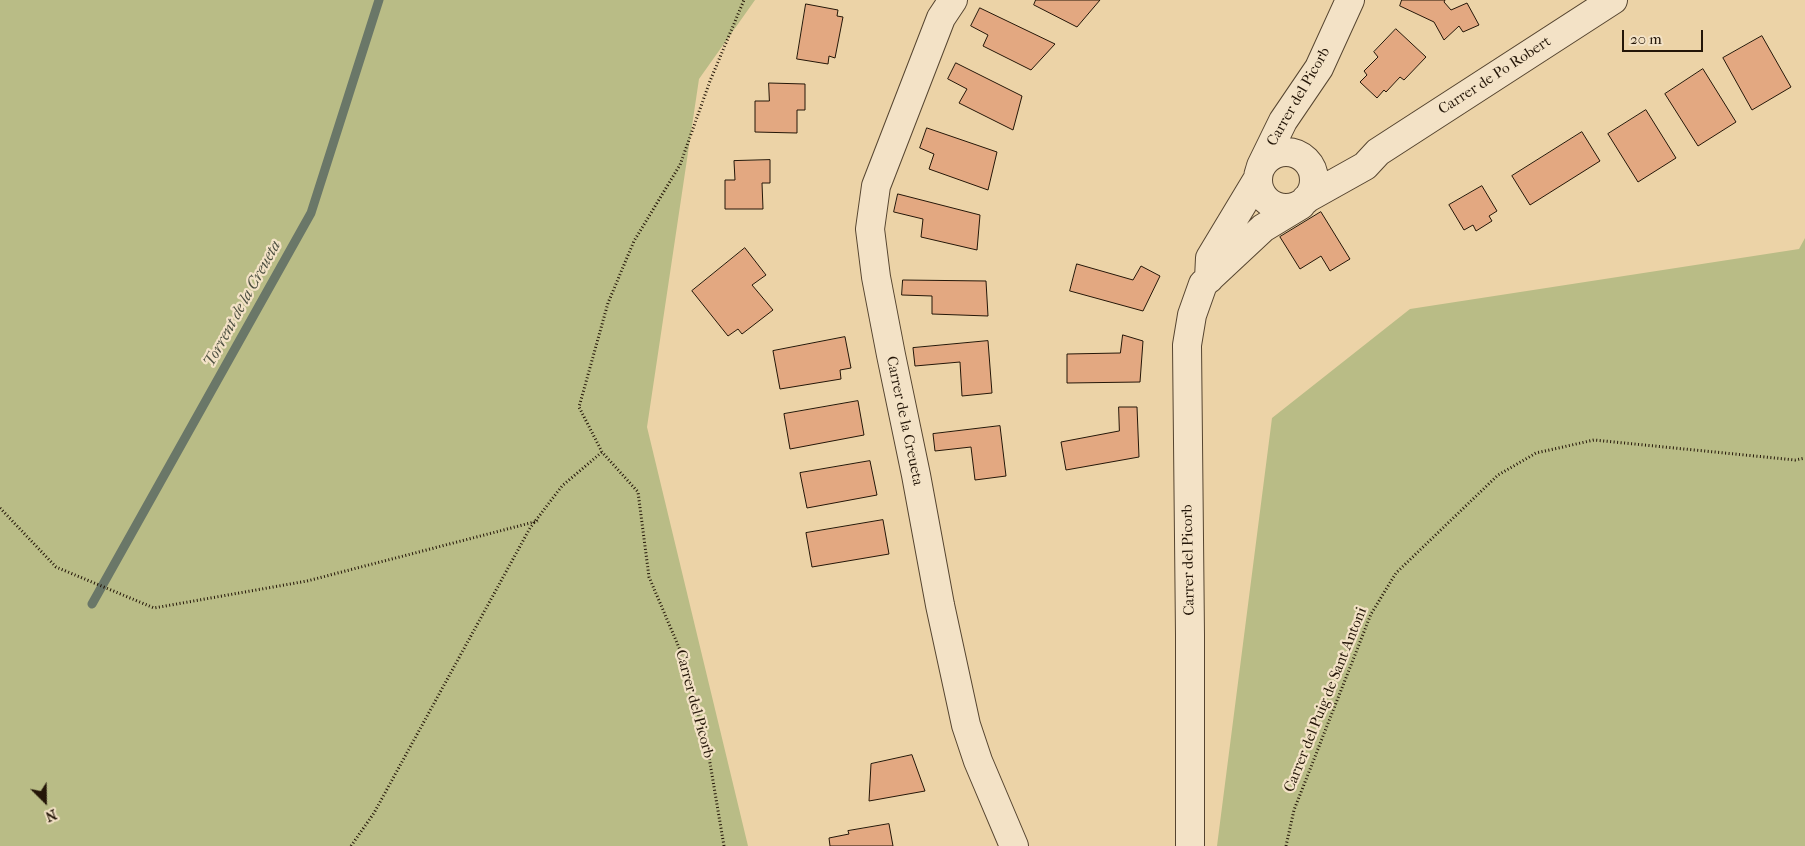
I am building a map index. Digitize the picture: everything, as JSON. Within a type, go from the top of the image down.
[{"type":"street","name":"Carrer de la Creueta","points":[[953,0],[941,18],[876,186],[870,229],[876,277],[891,355],[940,605],[966,725],[978,761],[1014,846]]},
{"type":"street","name":"Carrer del Picorb","points":[[1210,279],[1210,258],[1259,173],[1283,121],[1319,68],[1350,0]]},
{"type":"street","name":"Carrer de Po Robert","points":[[1304,202],[1365,166],[1378,152],[1613,0]]},
{"type":"street","name":"Carrer del Picorb","points":[[1259,173],[1274,154],[1291,152],[1307,160],[1311,168]]},
{"type":"street","name":"Carrer de Po Robert","points":[[1311,168],[1367,153],[1378,152]]},
{"type":"street","points":[[1259,173],[1261,195],[1272,205],[1286,209],[1304,202],[1313,192],[1315,175],[1311,168]]},
{"type":"street","name":"Carrer del Picorb","points":[[1190,846],[1187,345],[1192,314],[1203,284],[1262,228],[1304,202]]},
{"type":"path","name":"Carrer del Picorb","points":[[724,846],[709,757],[686,664],[649,577],[638,492],[602,452],[579,406],[608,303],[634,241],[680,165],[710,81],[744,0]]},
{"type":"path","name":"Carrer del Puig de Sant Antoni","points":[[1286,846],[1294,810],[1371,614],[1396,573],[1498,475],[1536,453],[1594,440],[1795,460],[1805,458]]},
{"type":"path","points":[[352,846],[374,812],[530,528],[562,486],[602,452]]},
{"type":"path","points":[[0,508],[56,566],[154,608],[307,582],[538,521]]},
{"type":"green space","points":[[0,0],[755,0],[699,79],[647,427],[748,846],[0,846]]},
{"type":"green space","points":[[1805,238],[1805,846],[1217,846],[1272,418],[1410,309],[1799,249]]},
{"type":"building","points":[[1036,0],[1100,0],[1077,27],[1034,5]]},
{"type":"building","points":[[1402,0],[1445,0],[1444,2],[1451,10],[1467,3],[1479,25],[1463,32],[1459,26],[1444,40],[1434,22],[1400,6]]},
{"type":"building","points":[[806,4],[838,10],[837,16],[843,17],[835,58],[829,56],[828,64],[797,59]]},
{"type":"building","points":[[980,8],[1055,44],[1031,70],[983,46],[988,35],[971,26]]},
{"type":"building","points":[[1396,29],[1426,57],[1404,80],[1400,77],[1386,92],[1384,90],[1377,98],[1360,82],[1367,75],[1364,71],[1378,57],[1374,52]]},
{"type":"building","points":[[1762,36],[1791,87],[1752,110],[1723,58]]},
{"type":"building","points":[[956,63],[1022,96],[1013,130],[959,103],[967,89],[948,79]]},
{"type":"building","points":[[1703,69],[1736,122],[1698,146],[1665,94]]},
{"type":"building","points":[[769,83],[805,84],[805,110],[797,110],[797,133],[755,132],[755,101],[769,101]]},
{"type":"building","points":[[1646,110],[1676,158],[1638,182],[1608,134]]},
{"type":"building","points":[[927,128],[997,152],[988,190],[929,169],[934,154],[920,148]]},
{"type":"building","points":[[1582,132],[1600,161],[1530,205],[1512,176]]},
{"type":"building","points":[[770,160],[770,183],[762,183],[763,209],[725,209],[725,180],[735,180],[734,161]]},
{"type":"building","points":[[1482,186],[1497,211],[1489,216],[1492,221],[1476,231],[1473,225],[1464,230],[1449,205]]},
{"type":"building","points":[[898,194],[980,215],[977,250],[921,237],[923,219],[894,212]]},
{"type":"building","points":[[1321,212],[1350,259],[1330,271],[1321,256],[1300,269],[1280,237]]},
{"type":"building","points":[[745,248],[766,275],[752,285],[773,310],[742,334],[738,329],[728,336],[692,291]]},
{"type":"building","points":[[1077,264],[1133,280],[1141,266],[1160,276],[1143,311],[1070,291]]},
{"type":"building","points":[[903,280],[986,281],[988,316],[932,314],[932,296],[902,295]]},
{"type":"building","points":[[1123,335],[1143,341],[1140,382],[1067,383],[1067,354],[1120,353]]},
{"type":"building","points":[[845,337],[851,368],[840,370],[841,379],[780,389],[773,351]]},
{"type":"building","points":[[988,341],[992,393],[962,396],[960,362],[915,366],[913,348]]},
{"type":"building","points":[[858,401],[864,435],[790,449],[784,414]]},
{"type":"building","points":[[1119,407],[1137,407],[1139,457],[1066,470],[1061,442],[1119,431]]},
{"type":"building","points":[[1000,426],[1006,476],[975,480],[971,447],[935,451],[933,434]]},
{"type":"building","points":[[870,461],[877,495],[807,508],[800,473]]},
{"type":"building","points":[[883,520],[889,554],[812,567],[806,533]]},
{"type":"building","points":[[912,755],[925,791],[869,801],[871,764]]},
{"type":"building","points":[[889,824],[893,846],[830,846],[829,838],[849,834],[848,831]]},
{"type":"waterway","name":"Torrent de la Creueta","points":[[92,604],[311,213],[379,0]]}]
